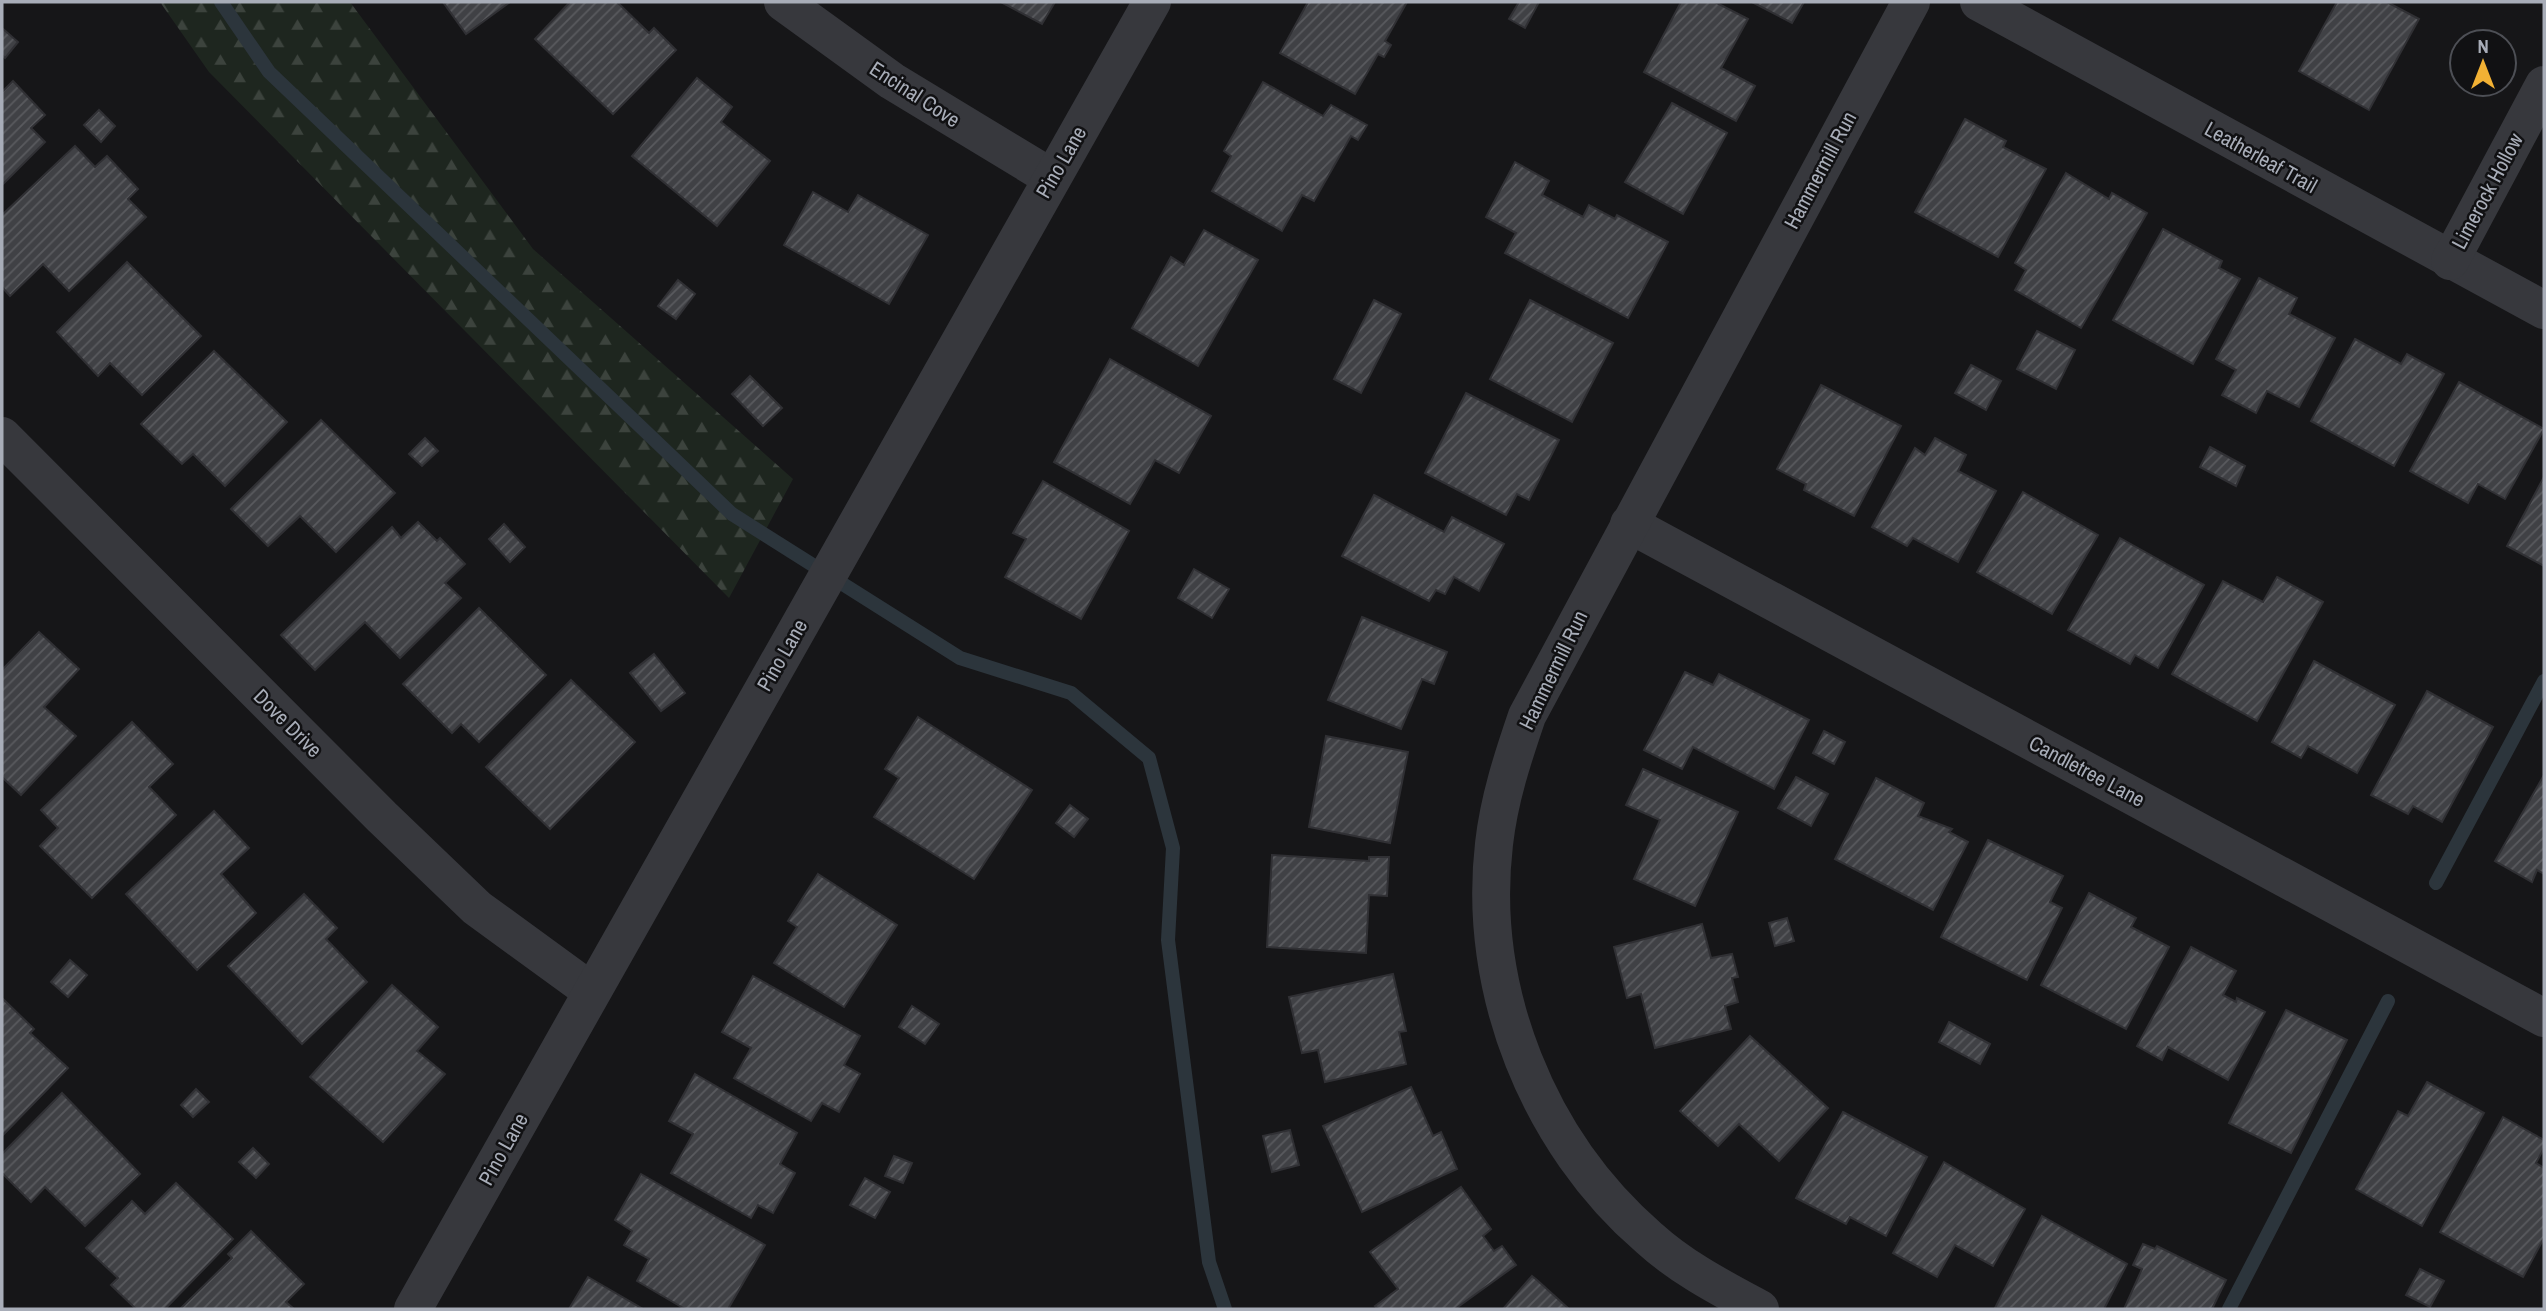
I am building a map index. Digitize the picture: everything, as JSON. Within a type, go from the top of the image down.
[{"type":"street","name":"Encinal Cove","points":[[783,2],[892,80],[1052,178]]},
{"type":"street","name":"Pino Lane","points":[[412,1309],[1152,2]]},
{"type":"street","name":"Hammermill Run","points":[[1760,1309],[1697,1275],[1649,1239],[1583,1168],[1556,1127],[1530,1076],[1513,1031],[1497,964],[1491,901],[1493,867],[1507,776],[1527,716],[1911,2]]},
{"type":"street","name":"Leatherleaf Trail","points":[[1979,2],[2544,310]]},
{"type":"street","name":"Limerock Hollow","points":[[2450,261],[2544,85]]},
{"type":"street","name":"Dove Drive","points":[[2,436],[382,817],[477,908],[591,991]]},
{"type":"street","name":"Candletree Lane","points":[[1629,524],[2544,1018]]},
{"type":"green space","points":[[160,2],[350,2],[533,249],[793,479],[729,598],[209,72]]},
{"type":"building","points":[[443,2],[510,2],[466,34]]},
{"type":"building","points":[[570,2],[617,2],[649,33],[654,28],[676,50],[613,114],[535,39]]},
{"type":"building","points":[[1001,2],[1055,2],[1042,24]]},
{"type":"building","points":[[1308,2],[1407,2],[1385,41],[1391,45],[1384,57],[1378,54],[1355,94],[1280,53]]},
{"type":"building","points":[[1519,2],[1539,2],[1525,28],[1509,19]]},
{"type":"building","points":[[1681,2],[1715,2],[1748,19],[1721,68],[1755,86],[1736,121],[1644,72]]},
{"type":"building","points":[[1752,2],[1804,2],[1792,23]]},
{"type":"building","points":[[2337,2],[2387,2],[2419,19],[2369,110],[2299,71]]},
{"type":"building","points":[[2,28],[18,42],[5,58],[2,55]]},
{"type":"building","points":[[697,78],[732,107],[721,122],[770,161],[717,226],[632,156]]},
{"type":"building","points":[[13,81],[45,115],[31,128],[45,142],[2,185],[2,92]]},
{"type":"building","points":[[1263,82],[1323,116],[1331,105],[1367,125],[1358,140],[1351,136],[1314,201],[1302,195],[1282,231],[1212,191],[1231,156],[1224,151]]},
{"type":"building","points":[[1672,103],[1727,133],[1683,214],[1625,182]]},
{"type":"building","points":[[99,110],[115,126],[101,142],[84,125]]},
{"type":"building","points":[[1965,119],[2006,141],[2003,147],[2046,169],[1998,257],[1915,212]]},
{"type":"building","points":[[75,146],[95,167],[107,156],[138,189],[128,199],[146,217],[69,291],[43,264],[10,296],[2,287],[2,215]]},
{"type":"building","points":[[1515,162],[1549,181],[1542,195],[1583,217],[1589,205],[1615,219],[1617,215],[1668,242],[1628,318],[1505,253],[1516,233],[1486,217]]},
{"type":"building","points":[[2066,173],[2109,199],[2112,193],[2147,213],[2081,328],[2015,290],[2026,270],[2015,263]]},
{"type":"building","points":[[813,192],[848,212],[858,195],[928,235],[889,304],[784,245]]},
{"type":"building","points":[[2163,229],[2222,261],[2219,268],[2240,279],[2193,364],[2113,320]]},
{"type":"building","points":[[1204,230],[1258,260],[1198,366],[1132,328],[1171,257],[1184,265]]},
{"type":"building","points":[[127,262],[201,336],[142,395],[110,363],[98,376],[57,332]]},
{"type":"building","points":[[2259,278],[2297,298],[2289,314],[2335,338],[2299,407],[2267,391],[2256,413],[2222,395],[2236,370],[2216,359]]},
{"type":"building","points":[[678,280],[695,294],[676,319],[658,306]]},
{"type":"building","points":[[1374,300],[1401,314],[1361,393],[1334,379]]},
{"type":"building","points":[[1530,300],[1613,343],[1572,422],[1490,379]]},
{"type":"building","points":[[2037,331],[2075,350],[2056,389],[2017,369]]},
{"type":"building","points":[[2355,339],[2401,364],[2407,354],[2444,374],[2394,466],[2311,421]]},
{"type":"building","points":[[214,351],[287,422],[225,486],[193,454],[182,464],[141,424]]},
{"type":"building","points":[[1110,359],[1211,416],[1179,473],[1155,460],[1130,504],[1054,462]]},
{"type":"building","points":[[1971,365],[2001,381],[1986,410],[1955,393]]},
{"type":"building","points":[[750,376],[782,408],[763,426],[732,394]]},
{"type":"building","points":[[2459,382],[2544,429],[2505,499],[2478,484],[2468,503],[2410,471]]},
{"type":"building","points":[[1821,385],[1901,426],[1854,516],[1804,490],[1806,484],[1777,469]]},
{"type":"building","points":[[1466,393],[1559,440],[1529,500],[1517,494],[1506,515],[1425,473]]},
{"type":"building","points":[[321,420],[395,493],[336,552],[300,516],[268,546],[231,509]]},
{"type":"building","points":[[425,438],[438,451],[422,466],[409,454]]},
{"type":"building","points":[[1935,438],[1966,455],[1958,471],[1996,491],[1958,562],[1913,538],[1907,546],[1872,527],[1915,448],[1925,455]]},
{"type":"building","points":[[2210,447],[2245,466],[2236,486],[2200,467]]},
{"type":"building","points":[[2544,477],[2544,566],[2507,546]]},
{"type":"building","points":[[1043,481],[1129,531],[1081,619],[1005,577],[1026,539],[1013,533]]},
{"type":"building","points":[[2023,492],[2098,535],[2052,614],[1977,572]]},
{"type":"building","points":[[1374,495],[1444,532],[1452,517],[1504,544],[1479,591],[1454,577],[1445,594],[1436,590],[1429,601],[1342,556]]},
{"type":"building","points":[[418,522],[437,541],[440,538],[465,564],[445,583],[461,598],[400,658],[365,622],[315,670],[281,635],[392,527],[401,538]]},
{"type":"building","points":[[504,524],[525,547],[510,562],[489,539]]},
{"type":"building","points":[[2120,538],[2204,585],[2158,668],[2135,655],[2130,664],[2068,630]]},
{"type":"building","points":[[1194,569],[1229,589],[1212,618],[1178,598]]},
{"type":"building","points":[[2277,577],[2323,602],[2257,721],[2172,674],[2223,581],[2263,602]]},
{"type":"building","points":[[479,608],[546,675],[479,742],[461,724],[452,733],[403,684]]},
{"type":"building","points":[[1362,617],[1447,652],[1434,684],[1422,679],[1401,729],[1328,700]]},
{"type":"building","points":[[39,632],[79,669],[44,707],[76,736],[21,795],[2,777],[2,670]]},
{"type":"building","points":[[654,654],[685,693],[661,711],[630,673]]},
{"type":"building","points":[[2314,661],[2395,705],[2357,773],[2308,746],[2301,758],[2272,742]]},
{"type":"building","points":[[1685,672],[1713,685],[1719,674],[1809,720],[1774,789],[1693,747],[1682,769],[1644,750]]},
{"type":"building","points":[[571,680],[635,742],[550,829],[486,767]]},
{"type":"building","points":[[2427,691],[2493,727],[2442,822],[2413,806],[2408,814],[2371,795]]},
{"type":"building","points":[[918,717],[1032,790],[974,879],[874,817],[899,778],[885,769]]},
{"type":"building","points":[[132,722],[173,764],[149,787],[176,815],[92,898],[40,846],[58,828],[41,810]]},
{"type":"building","points":[[1824,731],[1845,742],[1834,764],[1813,753]]},
{"type":"building","points":[[1326,736],[1408,752],[1390,843],[1309,827]]},
{"type":"building","points":[[1643,769],[1738,812],[1695,906],[1634,879],[1660,820],[1626,805]]},
{"type":"building","points":[[2544,775],[2544,874],[2537,870],[2532,882],[2495,861]]},
{"type":"building","points":[[1796,777],[1828,794],[1811,826],[1778,808]]},
{"type":"building","points":[[1876,778],[1924,803],[1918,816],[1952,829],[1949,832],[1968,842],[1933,910],[1835,859]]},
{"type":"building","points":[[1070,805],[1088,819],[1074,837],[1056,823]]},
{"type":"building","points":[[214,811],[249,848],[221,874],[256,913],[197,970],[126,894]]},
{"type":"building","points":[[1988,840],[2063,876],[2050,902],[2062,908],[2027,980],[1941,937]]},
{"type":"building","points":[[1272,855],[1369,861],[1369,857],[1389,857],[1387,896],[1369,895],[1366,953],[1267,947]]},
{"type":"building","points":[[818,874],[897,925],[844,1007],[774,963],[797,927],[788,921]]},
{"type":"building","points":[[2089,893],[2136,918],[2131,927],[2169,947],[2126,1029],[2041,985]]},
{"type":"building","points":[[304,894],[337,928],[326,939],[367,982],[302,1044],[228,966]]},
{"type":"building","points":[[1787,918],[1794,941],[1775,946],[1769,923]]},
{"type":"building","points":[[1702,924],[1711,958],[1732,954],[1738,977],[1732,978],[1738,1002],[1725,1006],[1731,1029],[1655,1048],[1641,994],[1627,998],[1614,947]]},
{"type":"building","points":[[2191,947],[2236,971],[2223,995],[2236,1002],[2237,998],[2265,1012],[2228,1080],[2168,1047],[2162,1060],[2137,1046]]},
{"type":"building","points":[[70,960],[87,975],[68,997],[51,982]]},
{"type":"building","points":[[1393,974],[1406,1031],[1399,1032],[1406,1064],[1325,1082],[1318,1050],[1302,1053],[1289,997]]},
{"type":"building","points":[[753,976],[860,1036],[844,1065],[860,1074],[839,1112],[822,1103],[811,1121],[734,1078],[751,1048],[722,1032]]},
{"type":"building","points":[[392,985],[438,1027],[417,1051],[445,1074],[383,1142],[310,1077]]},
{"type":"building","points":[[2,998],[34,1029],[30,1033],[68,1068],[2,1136]]},
{"type":"building","points":[[912,1006],[939,1024],[925,1044],[899,1027]]},
{"type":"building","points":[[2286,1010],[2347,1040],[2291,1153],[2229,1123]]},
{"type":"building","points":[[1949,1022],[1990,1044],[1980,1064],[1939,1042]]},
{"type":"building","points":[[1750,1036],[1828,1108],[1779,1161],[1739,1124],[1718,1146],[1680,1111]]},
{"type":"building","points":[[695,1074],[797,1133],[780,1164],[795,1173],[773,1213],[758,1205],[751,1218],[671,1173],[693,1134],[669,1121]]},
{"type":"building","points":[[2427,1082],[2484,1113],[2422,1226],[2356,1189],[2398,1111],[2408,1116]]},
{"type":"building","points":[[1411,1087],[1433,1136],[1441,1132],[1457,1169],[1362,1212],[1323,1126]]},
{"type":"building","points":[[196,1089],[209,1102],[193,1117],[181,1105]]},
{"type":"building","points":[[62,1093],[140,1174],[85,1226],[45,1187],[31,1202],[2,1173],[2,1154]]},
{"type":"building","points":[[1843,1112],[1927,1157],[1886,1236],[1850,1217],[1846,1224],[1796,1198]]},
{"type":"building","points":[[2503,1117],[2544,1140],[2544,1148],[2536,1163],[2544,1168],[2544,1238],[2523,1277],[2440,1232]]},
{"type":"building","points":[[1290,1130],[1299,1165],[1272,1172],[1263,1136]]},
{"type":"building","points":[[253,1148],[269,1164],[256,1178],[239,1162]]},
{"type":"building","points":[[894,1156],[912,1163],[903,1183],[885,1176]]},
{"type":"building","points":[[1944,1162],[2025,1209],[1993,1266],[1955,1245],[1937,1277],[1893,1253]]},
{"type":"building","points":[[641,1174],[765,1245],[728,1309],[685,1309],[637,1281],[649,1259],[624,1245],[632,1231],[615,1220]]},
{"type":"building","points":[[865,1178],[890,1192],[875,1218],[850,1205]]},
{"type":"building","points":[[176,1183],[233,1239],[165,1309],[136,1309],[111,1285],[118,1278],[86,1248],[132,1201],[145,1214]]},
{"type":"building","points":[[1461,1187],[1491,1229],[1483,1236],[1494,1251],[1502,1246],[1516,1265],[1455,1309],[1378,1309],[1375,1306],[1398,1289],[1370,1252]]},
{"type":"building","points":[[2042,1216],[2127,1264],[2104,1309],[1995,1308]]},
{"type":"building","points":[[251,1231],[304,1284],[286,1302],[294,1309],[180,1309],[232,1258],[228,1254]]},
{"type":"building","points":[[2143,1244],[2155,1249],[2157,1246],[2226,1280],[2212,1309],[2124,1309],[2142,1269],[2133,1265]]},
{"type":"building","points":[[2420,1269],[2444,1281],[2430,1307],[2406,1295]]},
{"type":"building","points":[[1532,1276],[1537,1280],[1569,1309],[1503,1309]]},
{"type":"building","points":[[588,1277],[643,1309],[569,1309]]},
{"type":"waterway","points":[[221,2],[269,72],[732,514],[960,658],[1071,693],[1149,758],[1173,848],[1168,940],[1209,1262],[1225,1309]]},
{"type":"waterway","points":[[2436,883],[2544,681]]},
{"type":"waterway","points":[[2229,1309],[2388,1001]]}]
